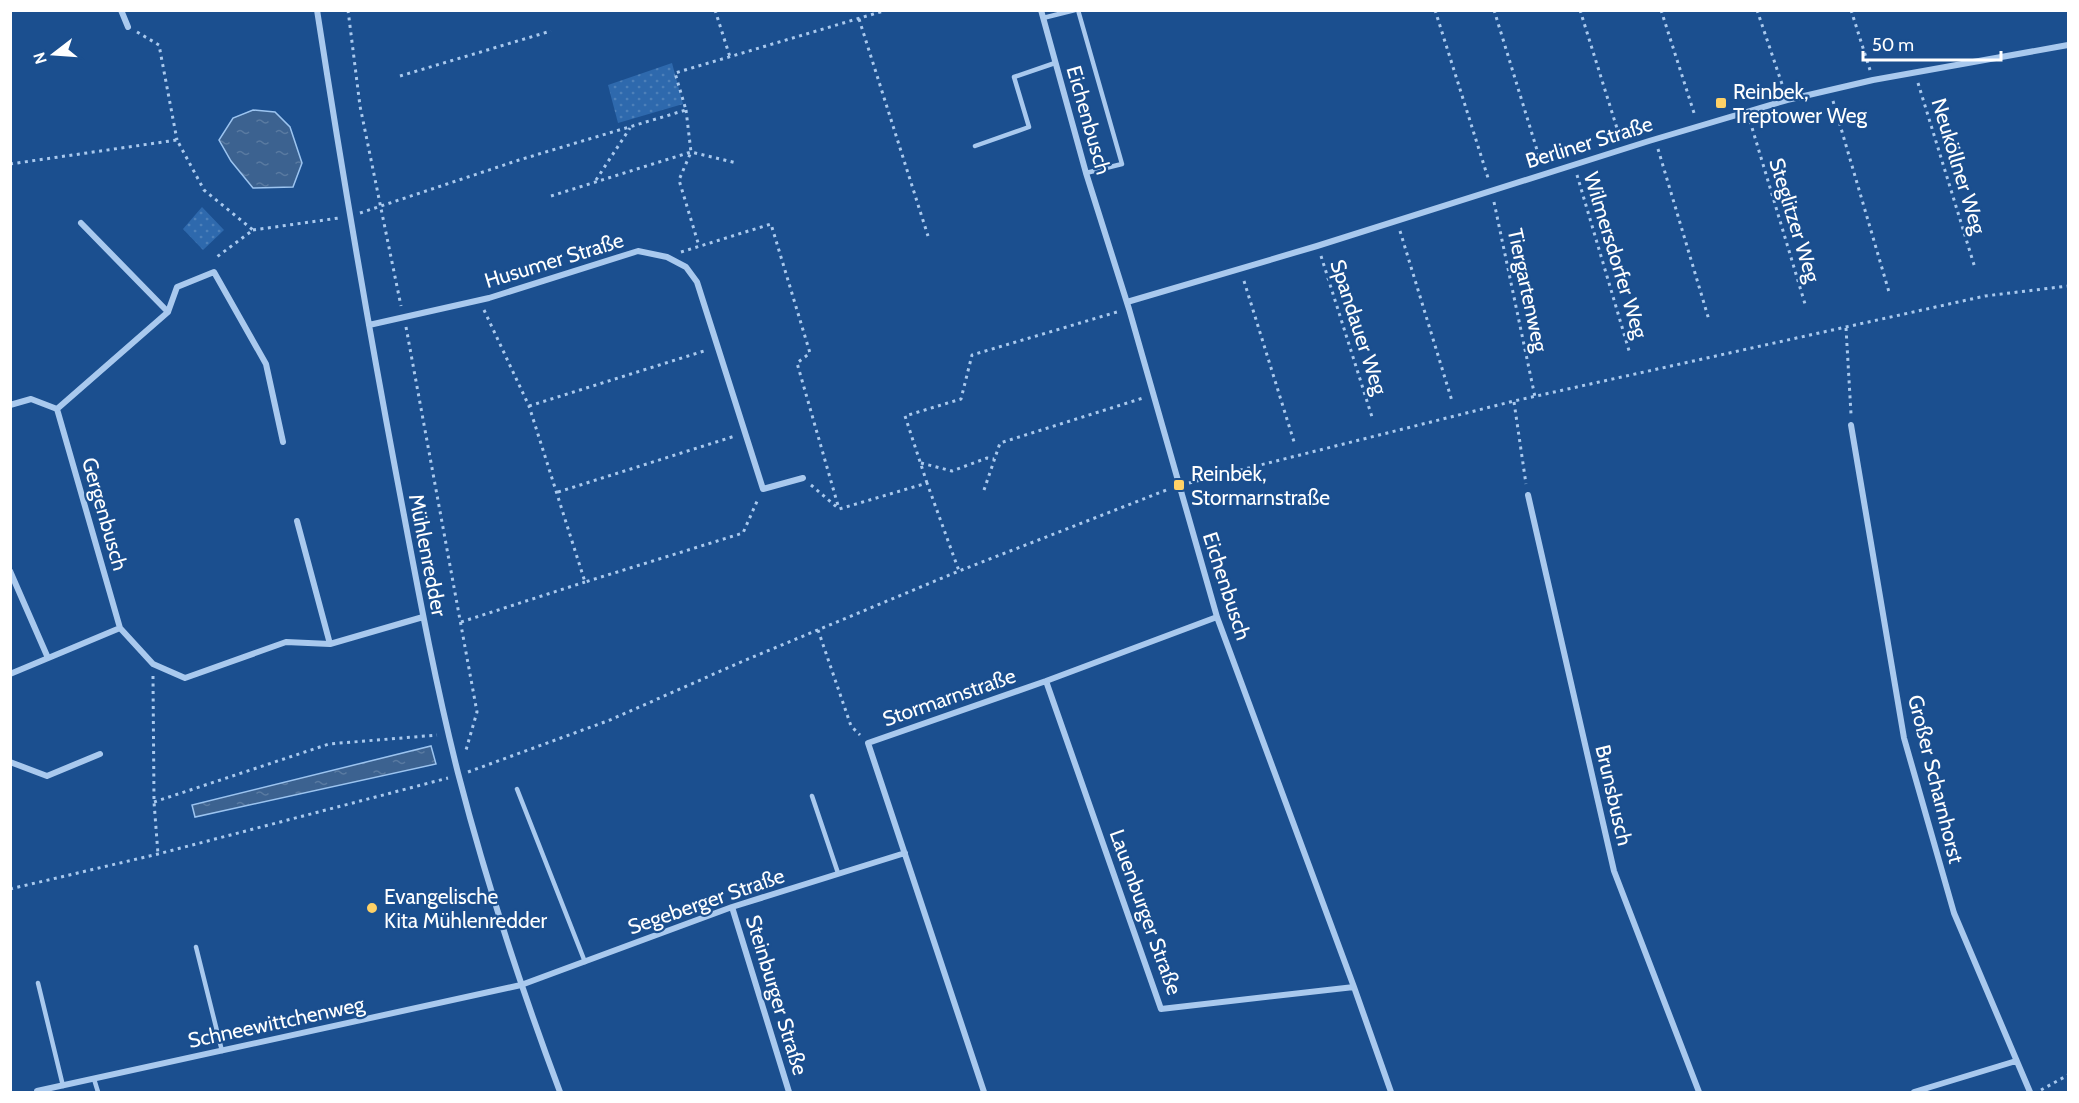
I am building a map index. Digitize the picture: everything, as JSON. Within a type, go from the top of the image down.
[{"type":"street","points":[[121,10],[128,27]]},
{"type":"street","name":"Mühlenredder","points":[[317,10],[369,325],[423,616],[449,734],[521,985],[560,1092]]},
{"type":"street","name":"Eichenbusch","points":[[1042,14],[1086,172],[1128,306],[1217,616],[1391,1092]]},
{"type":"street","name":"Berliner Straße","points":[[1128,306],[1240,268],[1747,111],[1915,72],[2068,45]]},
{"type":"street","points":[[81,224],[168,312]]},
{"type":"street","name":"Husumer Straße","points":[[369,325],[479,300],[638,251],[667,257],[686,267],[697,282],[763,489]]},
{"type":"street","points":[[10,405],[31,399],[57,409],[168,312],[177,287],[214,272],[266,364],[283,442]]},
{"type":"street","name":"Gergenbusch","points":[[57,409],[120,628],[153,664],[185,678],[286,642],[330,644],[423,616]]},
{"type":"street","name":"Großer Scharnhorst","points":[[1851,425],[1904,738],[1954,913],[2030,1092]]},
{"type":"street","points":[[763,489],[803,478]]},
{"type":"street","name":"Brunsbusch","points":[[1528,495],[1614,871],[1699,1092]]},
{"type":"street","points":[[297,521],[330,644]]},
{"type":"street","points":[[10,571],[48,658]]},
{"type":"street","name":"Stormarnstraße","points":[[984,1092],[868,742],[1046,681],[1217,616]]},
{"type":"street","points":[[10,674],[120,628]]},
{"type":"street","name":"Lauenburger Straße","points":[[1046,681],[1161,1009],[1354,987]]},
{"type":"street","points":[[10,762],[47,776],[100,754]]},
{"type":"street","name":"Segeberger Straße","points":[[521,985],[732,907],[904,853]]},
{"type":"street","name":"Steinburger Straße","points":[[732,907],[789,1092]]},
{"type":"street","name":"Schneewittchenweg","points":[[37,1091],[521,985]]},
{"type":"street","points":[[1914,1092],[2016,1061]]},
{"type":"lane","points":[[1042,14],[1077,10],[1122,164],[1086,172]]},
{"type":"lane","points":[[975,146],[1029,127],[1014,77],[1055,63]]},
{"type":"lane","points":[[517,789],[585,962]]},
{"type":"lane","points":[[812,796],[838,873]]},
{"type":"lane","points":[[196,947],[222,1051]]},
{"type":"lane","points":[[38,983],[63,1086]]},
{"type":"lane","points":[[94,1079],[98,1092]]},
{"type":"path","points":[[348,10],[360,106],[404,317],[477,712],[459,775]]},
{"type":"path","points":[[715,10],[730,57]]},
{"type":"path","points":[[699,246],[679,180],[691,152],[686,110],[675,73],[886,10]]},
{"type":"path","name":"Tiergartenweg","points":[[1435,10],[1492,190],[1535,397]]},
{"type":"path","points":[[1494,10],[1544,174]]},
{"type":"path","points":[[1580,10],[1624,148]]},
{"type":"path","points":[[1661,10],[1698,126]]},
{"type":"path","points":[[1757,10],[1787,100]]},
{"type":"path","points":[[1851,10],[1874,81]]},
{"type":"path","points":[[859,18],[928,236]]},
{"type":"path","points":[[128,27],[159,45],[177,140],[204,190],[253,230]]},
{"type":"path","points":[[400,76],[551,32]]},
{"type":"path","name":"Neuköllner Weg","points":[[1915,72],[1975,268]]},
{"type":"path","points":[[1830,90],[1889,292]]},
{"type":"path","points":[[205,266],[253,230],[350,217],[519,160],[686,110]]},
{"type":"path","name":"Steglitzer Weg","points":[[1747,111],[1804,304]]},
{"type":"path","points":[[595,182],[631,127]]},
{"type":"path","points":[[1655,139],[1709,320]]},
{"type":"path","points":[[10,164],[177,140]]},
{"type":"path","points":[[551,196],[691,152],[737,163]]},
{"type":"path","name":"Wilmersdorfer Weg","points":[[1574,165],[1630,354]]},
{"type":"path","points":[[1396,220],[1452,401]]},
{"type":"path","points":[[667,257],[771,224],[810,353],[797,363],[839,508]]},
{"type":"path","name":"Spandauer Weg","points":[[1317,246],[1372,417]]},
{"type":"path","points":[[1240,268],[1296,445]]},
{"type":"path","points":[[10,890],[158,854],[459,775],[610,720],[818,630],[1179,485],[1514,401],[1985,296],[2068,286]]},
{"type":"path","points":[[479,300],[529,406],[585,582]]},
{"type":"path","points":[[959,572],[905,416],[961,399],[972,355],[1128,306]]},
{"type":"path","points":[[1846,327],[1851,425]]},
{"type":"path","points":[[529,406],[718,347]]},
{"type":"path","points":[[984,490],[1000,442],[1153,395]]},
{"type":"path","points":[[1514,401],[1528,495]]},
{"type":"path","points":[[557,492],[745,433]]},
{"type":"path","points":[[921,463],[952,471],[987,458],[994,459]]},
{"type":"path","points":[[803,478],[839,508]]},
{"type":"path","points":[[839,508],[927,483]]},
{"type":"path","points":[[460,622],[743,533],[763,489]]},
{"type":"path","points":[[818,630],[851,726],[868,742]]},
{"type":"path","points":[[153,664],[154,802],[158,854]]},
{"type":"path","points":[[154,802],[329,744],[449,734]]},
{"type":"path","points":[[2037,1092],[2068,1075]]},
{"type":"shaded area","points":[[672,63],[683,104],[618,123],[608,85]]},
{"type":"shaded area","points":[[202,207],[224,230],[203,250],[183,229]]},
{"type":"water","points":[[253,110],[275,112],[290,127],[302,163],[293,187],[253,188],[231,161],[219,140],[233,118]]},
{"type":"water","points":[[431,746],[436,764],[195,817],[192,805]]},
{"type":"place","name":"Reinbek, Treptower Weg","points":[[1721,103]]},
{"type":"place","name":"Reinbek, Stormarnstraße","points":[[1179,485]]},
{"type":"place","name":"Evangelische Kita Mühlenredder","points":[[372,908]]}]
